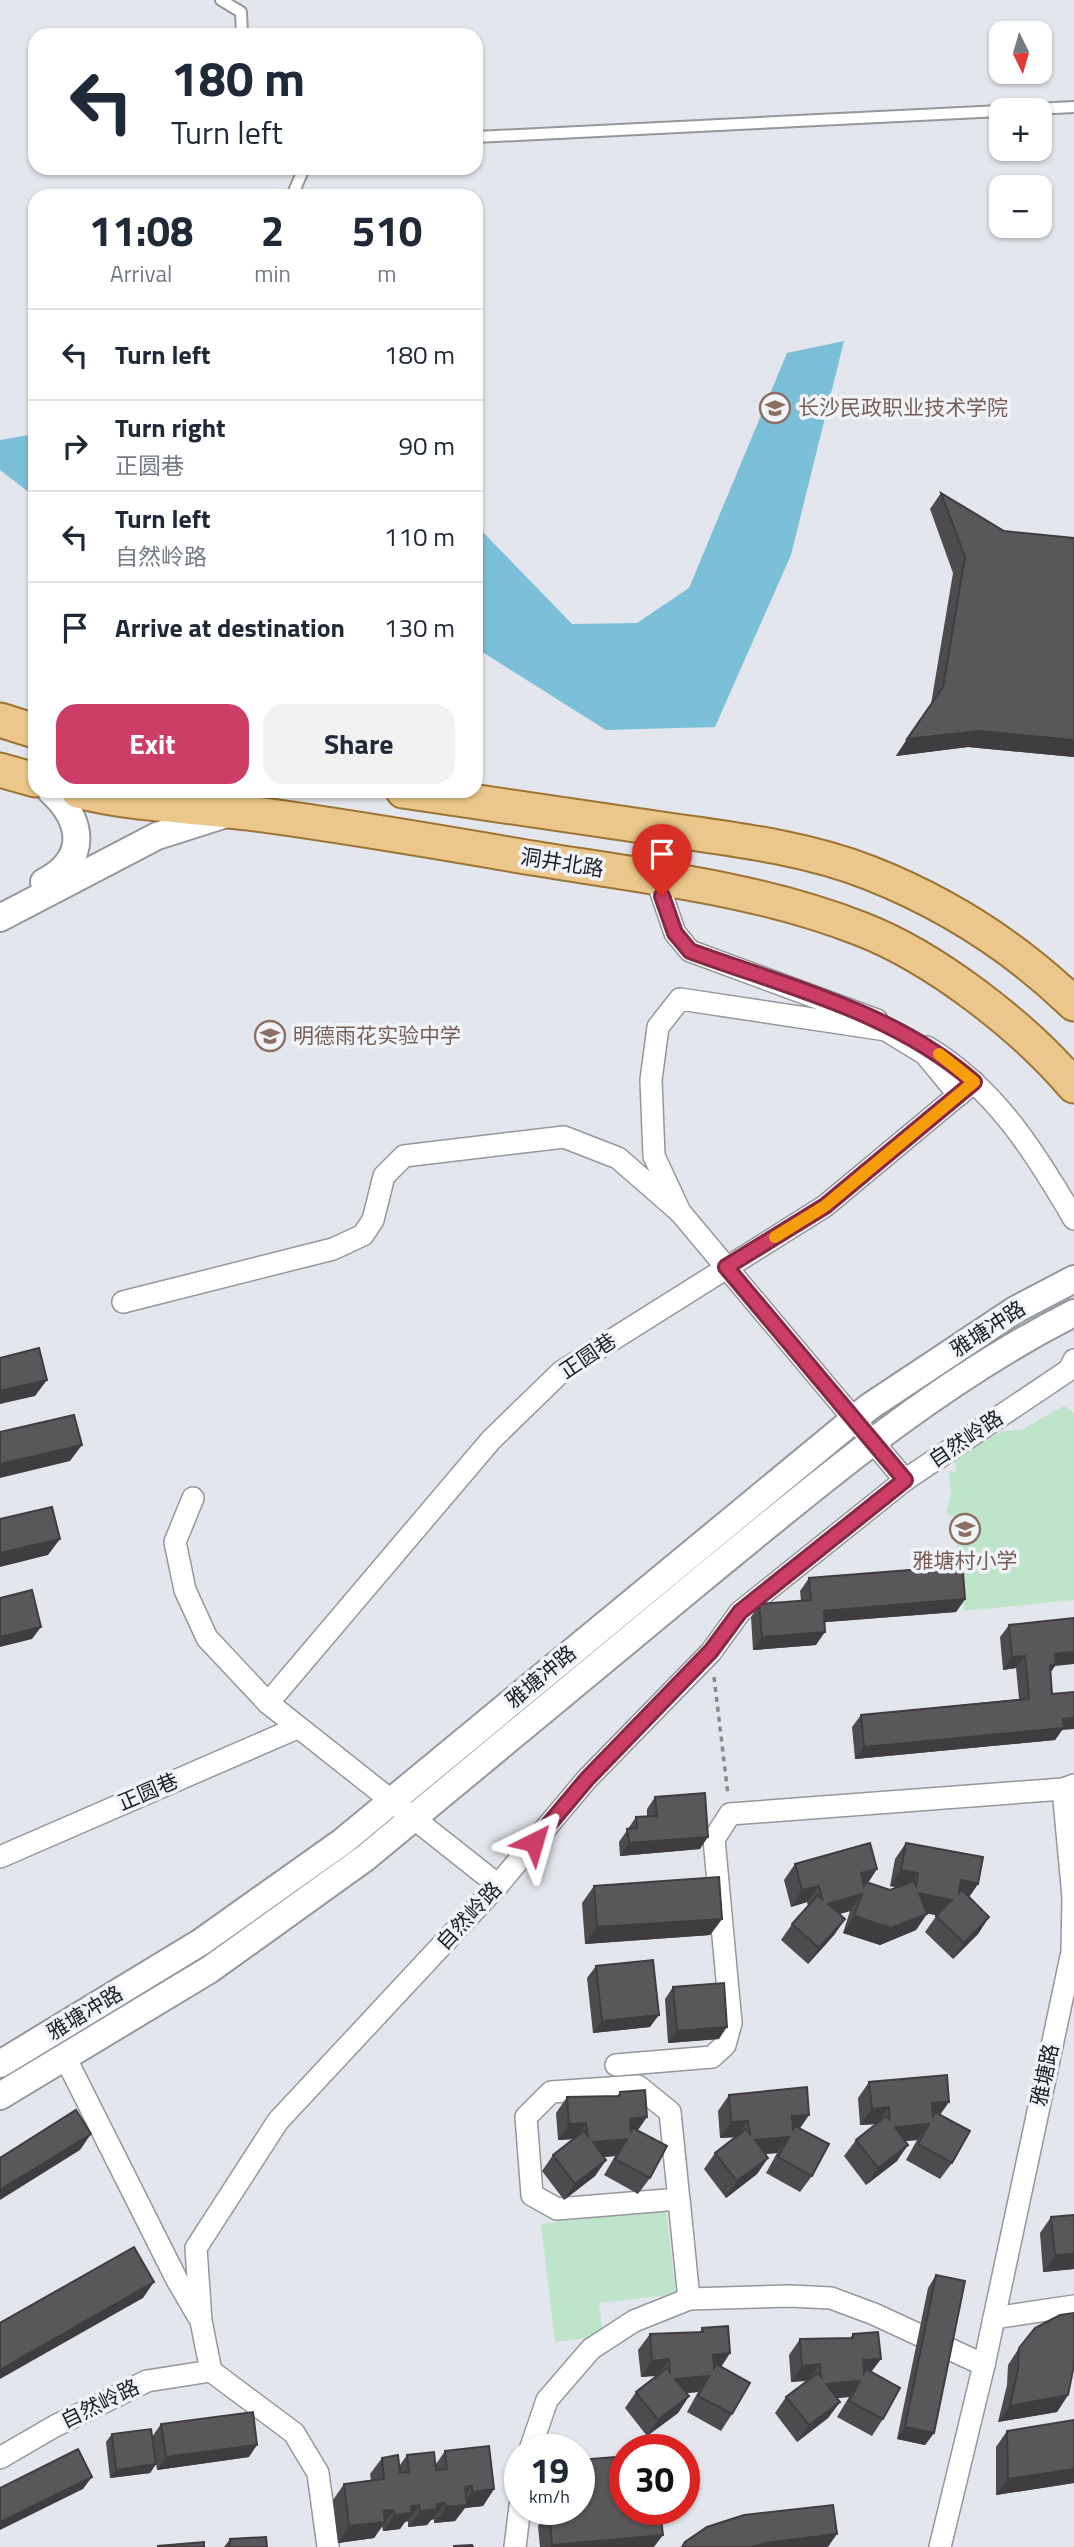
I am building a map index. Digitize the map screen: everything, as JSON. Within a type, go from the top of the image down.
[{"type":"main road","points":[[0,720],[28,729]]},
{"type":"main road","points":[[0,770],[28,778]]},
{"type":"main road","name":"洞井北路","points":[[132,798],[249,813],[656,878],[745,895],[863,929],[910,953],[1001,1015],[1050,1058],[1074,1086]]},
{"type":"main road","points":[[450,798],[742,841],[807,854],[869,872],[981,928],[1043,974],[1074,1004]]},
{"type":"street","points":[[0,905],[58,875],[75,853],[76,831],[72,818],[56,798]]},
{"type":"street","points":[[0,918],[157,836],[218,816],[249,813]]},
{"type":"street","points":[[656,878],[675,933],[690,951],[892,1026],[946,1059],[966,1089]]},
{"type":"street","points":[[680,1212],[654,1156],[651,1080],[658,1027],[680,999],[886,1030],[925,1054],[966,1089],[992,1097],[1037,1154],[1074,1219]]},
{"type":"street","name":"正圆巷","points":[[268,1703],[491,1440],[561,1372],[825,1206],[966,1089]]},
{"type":"street","points":[[122,1302],[333,1249],[363,1235],[373,1220],[384,1176],[404,1156],[564,1138],[618,1158],[680,1212],[905,1480]]},
{"type":"street","name":"雅塘冲路","points":[[0,2064],[201,1942],[342,1842],[854,1420],[1015,1310],[1074,1279]]},
{"type":"street","name":"雅塘冲路","points":[[0,2096],[209,1970],[365,1858],[914,1410],[1015,1345],[1074,1313]]},
{"type":"street","name":"自然岭路","points":[[0,2458],[55,2426],[147,2381],[211,2371],[201,2320],[196,2248],[278,2121],[498,1885],[587,1779],[711,1651],[740,1612],[905,1480],[1069,1370],[1074,1360]]},
{"type":"street","points":[[193,1498],[175,1542],[186,1590],[207,1638],[268,1703],[498,1885]]},
{"type":"street","name":"正圆巷","points":[[0,1857],[298,1728]]},
{"type":"street","points":[[617,2065],[712,2057],[725,2045],[731,2023],[714,1839],[730,1814],[1069,1787]]},
{"type":"street","name":"雅塘路","points":[[940,2547],[984,2365],[1072,1952],[1069,1787]]},
{"type":"street","points":[[65,2057],[177,2280],[201,2320]]},
{"type":"street","points":[[679,2199],[556,2209],[532,2195],[526,2117],[551,2092],[638,2086],[670,2112],[679,2199],[689,2299]]},
{"type":"street","points":[[535,2434],[547,2400],[591,2349],[634,2321],[689,2299],[790,2296],[831,2298],[874,2314],[984,2365]]},
{"type":"street","points":[[994,2318],[1074,2306]]},
{"type":"street","points":[[211,2371],[294,2433],[318,2473],[327,2547]]},
{"type":"street","points":[[514,2547],[517,2525]]},
{"type":"lane","points":[[221,0],[241,12],[242,28]]},
{"type":"lane","points":[[1052,108],[1074,107]]},
{"type":"lane","points":[[483,136],[989,112]]},
{"type":"path","points":[[711,1651],[730,1814]]},
{"type":"green space","points":[[1064,1406],[1074,1413],[1074,1600],[964,1611],[954,1517],[946,1513],[951,1494],[949,1471],[956,1472],[955,1458],[1003,1431],[1021,1430]]},
{"type":"green space","points":[[666,2209],[676,2294],[599,2303],[603,2336],[555,2342],[541,2224]]},
{"type":"water","points":[[844,341],[791,555],[715,727],[606,730],[483,652],[483,532],[572,624],[637,623],[689,588],[787,353]]},
{"type":"water","points":[[28,435],[28,492],[0,470],[0,440]]},
{"type":"building","points":[[941,493],[1004,531],[1074,538],[1074,740],[980,731],[907,739],[943,687],[965,557]]},
{"type":"building","points":[[39,1348],[47,1380],[0,1391],[0,1358]]},
{"type":"building","points":[[74,1415],[82,1445],[0,1464],[0,1432]]},
{"type":"building","points":[[52,1507],[60,1539],[0,1553],[0,1519]]},
{"type":"building","points":[[962,1560],[965,1599],[824,1611],[825,1632],[762,1637],[759,1604],[811,1600],[809,1578],[935,1568],[935,1562]]},
{"type":"building","points":[[32,1590],[41,1627],[0,1637],[0,1598]]},
{"type":"building","points":[[1074,1618],[1074,1652],[1055,1654],[1056,1664],[1050,1665],[1052,1694],[1074,1692],[1074,1718],[1063,1719],[1064,1728],[864,1747],[861,1715],[1029,1699],[1025,1656],[1012,1657],[1009,1625]]},
{"type":"building","points":[[705,1793],[708,1837],[629,1843],[627,1829],[637,1828],[636,1817],[657,1816],[655,1797]]},
{"type":"building","points":[[870,1843],[877,1869],[861,1873],[864,1886],[866,1882],[890,1890],[914,1881],[916,1886],[918,1873],[901,1870],[906,1843],[983,1857],[978,1884],[961,1880],[959,1893],[962,1890],[989,1917],[964,1943],[936,1916],[952,1900],[919,1893],[927,1914],[891,1928],[854,1916],[862,1894],[828,1904],[845,1919],[819,1948],[792,1924],[818,1895],[822,1899],[819,1886],[802,1890],[795,1864]]},
{"type":"building","points":[[719,1877],[722,1919],[597,1927],[594,1886]]},
{"type":"building","points":[[653,1960],[659,2015],[602,2021],[596,1966]]},
{"type":"building","points":[[724,1983],[727,2027],[677,2031],[673,1987]]},
{"type":"building","points":[[947,2075],[949,2102],[932,2103],[933,2116],[935,2112],[970,2131],[952,2163],[918,2144],[929,2124],[895,2127],[908,2145],[878,2168],[856,2140],[886,2116],[890,2120],[889,2107],[872,2109],[869,2082]]},
{"type":"building","points":[[807,2087],[809,2115],[792,2116],[793,2129],[795,2126],[829,2144],[812,2176],[778,2157],[789,2137],[755,2140],[768,2158],[737,2181],[715,2153],[746,2129],[750,2134],[748,2121],[731,2122],[729,2095]]},
{"type":"building","points":[[645,2090],[647,2117],[630,2119],[631,2131],[633,2128],[667,2146],[650,2178],[615,2159],[627,2139],[593,2142],[606,2160],[575,2184],[553,2155],[584,2131],[588,2136],[586,2123],[569,2124],[567,2097],[620,2096],[620,2092]]},
{"type":"building","points":[[76,2110],[91,2134],[0,2190],[0,2158]]},
{"type":"building","points":[[1074,2215],[1074,2254],[1055,2255],[1051,2217]]},
{"type":"building","points":[[134,2247],[154,2282],[0,2370],[0,2323]]},
{"type":"building","points":[[936,2275],[965,2281],[934,2433],[905,2427]]},
{"type":"building","points":[[1074,2313],[1074,2365],[1068,2395],[1010,2406],[1018,2369],[1019,2348],[1035,2328],[1060,2315]]},
{"type":"building","points":[[728,2326],[730,2353],[713,2355],[714,2368],[716,2364],[750,2383],[732,2414],[698,2396],[709,2376],[675,2379],[689,2396],[658,2420],[636,2392],[667,2368],[670,2372],[669,2359],[652,2361],[650,2334],[703,2332],[702,2328]]},
{"type":"building","points":[[878,2332],[881,2359],[863,2360],[864,2373],[866,2369],[900,2388],[883,2419],[849,2401],[860,2381],[826,2384],[840,2402],[809,2425],[786,2397],[818,2373],[821,2377],[820,2364],[802,2366],[800,2339],[853,2338],[853,2334]]},
{"type":"building","points":[[253,2412],[257,2445],[166,2457],[161,2424]]},
{"type":"building","points":[[1074,2420],[1074,2469],[1008,2479],[1007,2431]]},
{"type":"building","points":[[151,2429],[156,2464],[116,2470],[112,2434]]},
{"type":"building","points":[[489,2446],[494,2489],[472,2492],[472,2486],[465,2487],[467,2505],[446,2507],[445,2503],[437,2504],[438,2509],[420,2511],[419,2505],[411,2506],[412,2513],[394,2515],[394,2510],[384,2511],[385,2522],[349,2526],[344,2484],[384,2479],[382,2458],[398,2455],[400,2473],[409,2472],[407,2455],[434,2452],[436,2470],[447,2469],[445,2451]]},
{"type":"building","points":[[78,2449],[92,2477],[0,2522],[0,2488]]},
{"type":"building","points":[[609,2458],[609,2525],[662,2525],[663,2535],[552,2545],[550,2525],[595,2525],[595,2459]]},
{"type":"building","points":[[833,2505],[837,2534],[752,2547],[682,2547],[707,2527],[744,2515]]},
{"type":"building","points":[[266,2537],[267,2547],[230,2547],[230,2539]]},
{"type":"building","points":[[204,2542],[204,2547],[158,2547],[158,2546]]},
{"type":"slow traffic","points":[[775,1237],[825,1206],[974,1082],[939,1054]]},
{"type":"place","name":"长沙民政职业技术学院","points":[[775,408]]},
{"type":"place","name":"明德雨花实验中学","points":[[270,1036]]},
{"type":"place","name":"雅塘村小学","points":[[965,1529]]},
{"type":"route","points":[[534,1842],[587,1779],[711,1651],[740,1612],[795,1565],[905,1480],[726,1267],[825,1206],[974,1082],[946,1059],[892,1026],[690,951],[675,933],[662,896]]}]
